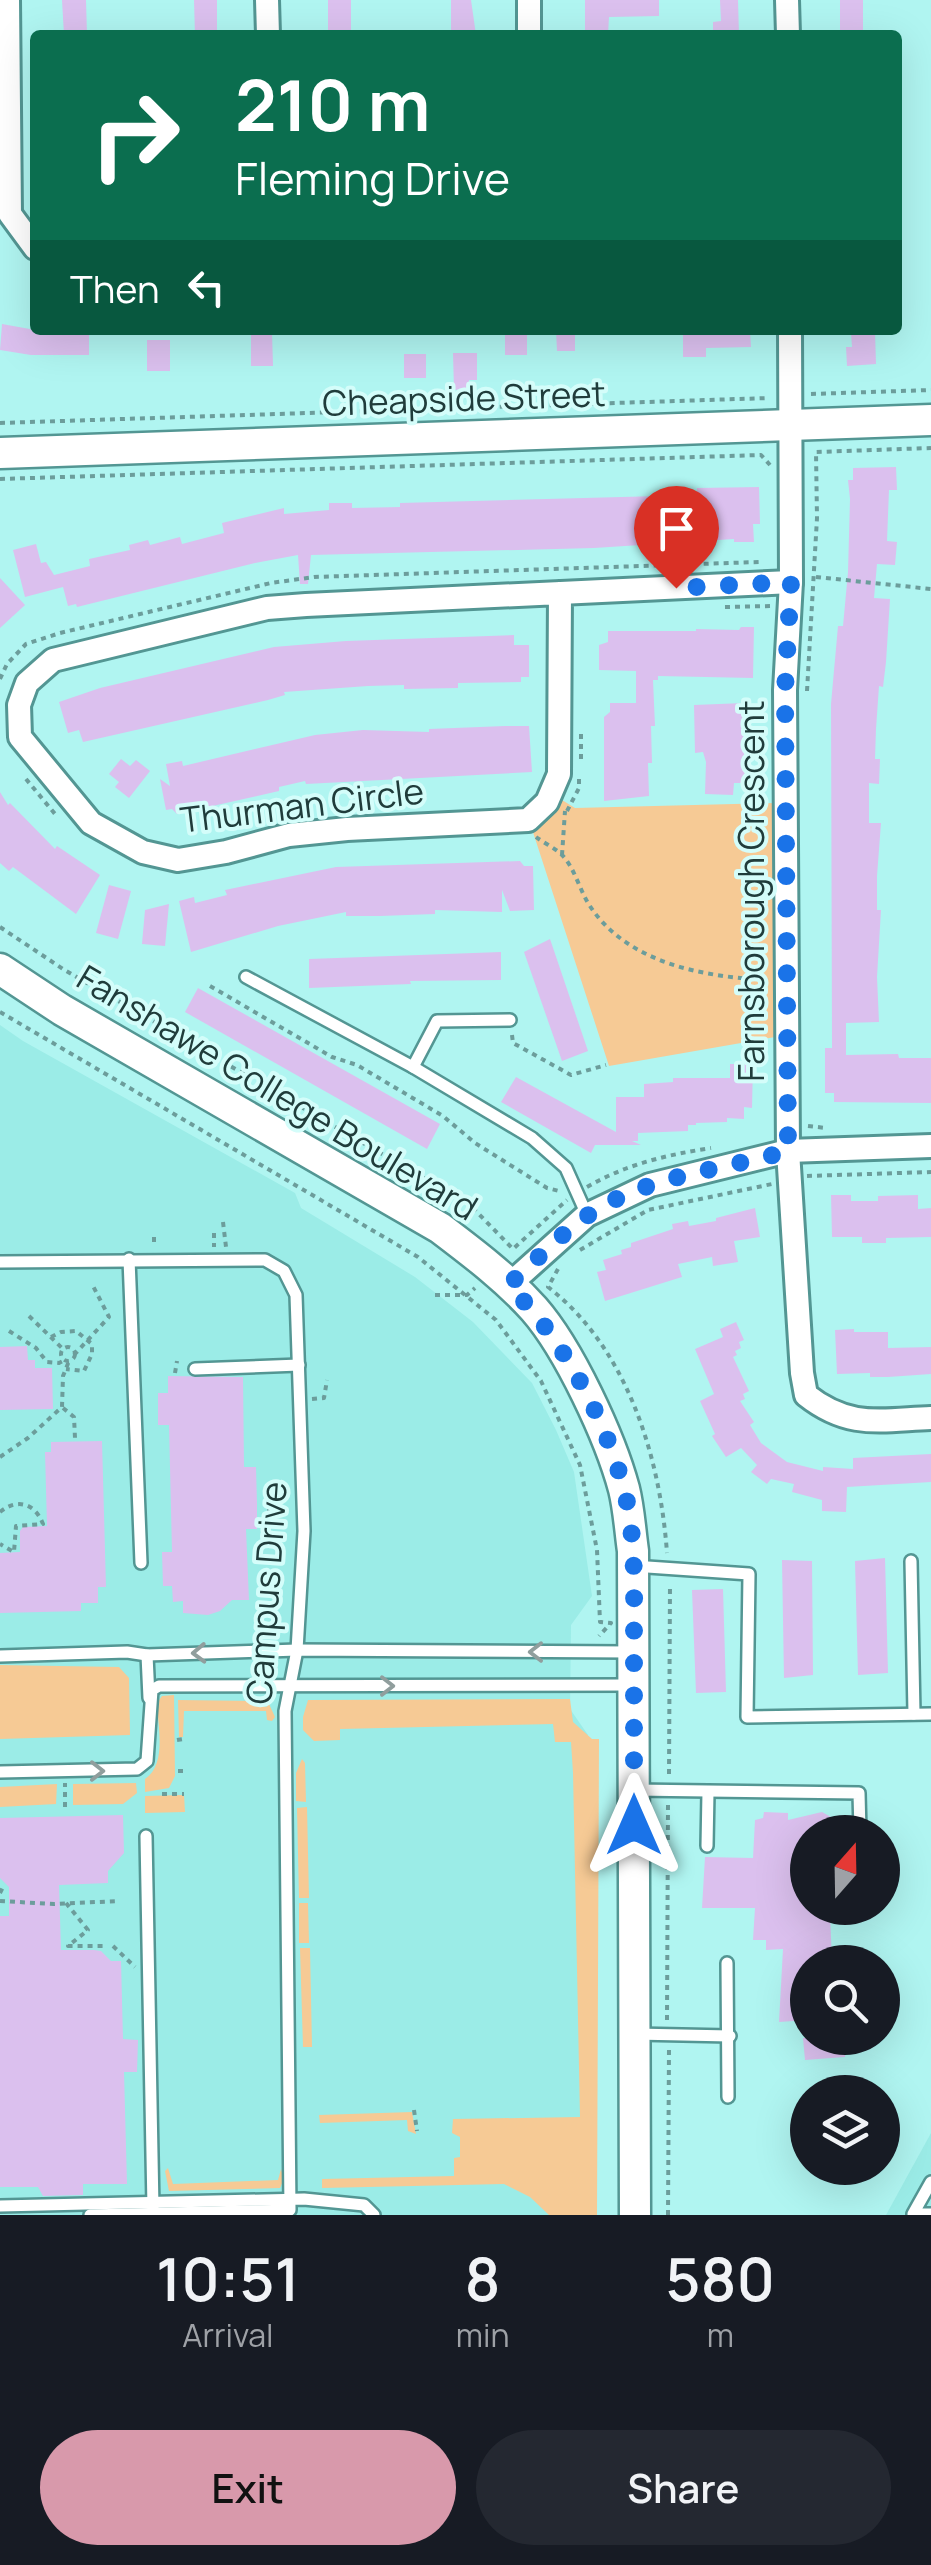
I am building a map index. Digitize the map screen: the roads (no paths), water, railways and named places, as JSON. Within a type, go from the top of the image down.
[{"type":"street","points":[[8,0],[10,214],[30,241]]},
{"type":"street","points":[[267,0],[268,30]]},
{"type":"street","points":[[528,0],[529,30]]},
{"type":"street","points":[[787,0],[788,30]]},
{"type":"street","name":"Farnsborough Crescent","points":[[790,335],[789,425],[804,580],[785,690],[788,1151],[802,1374],[806,1396],[824,1409],[857,1421],[931,1418]]},
{"type":"street","name":"Cheapside Street","points":[[0,453],[931,420]]},
{"type":"street","name":"Thurman Circle","points":[[560,593],[558,804],[528,820],[289,835],[178,860],[143,852],[91,823],[20,737],[19,704],[27,683],[53,660],[267,608],[804,580]]},
{"type":"street","name":"Fanshawe College Boulevard","points":[[0,968],[62,1010],[440,1228],[494,1268],[535,1310],[599,1421],[624,1489],[633,1566],[635,2215]]},
{"type":"street","points":[[508,1285],[588,1215],[650,1185],[788,1151],[931,1146]]},
{"type":"lane","points":[[246,977],[413,1067],[532,1138],[566,1168],[588,1215]]},
{"type":"lane","points":[[413,1067],[437,1021],[510,1020]]},
{"type":"lane","points":[[128,1260],[140,1563]]},
{"type":"lane","name":"Campus Drive","points":[[0,1262],[255,1260],[275,1264],[289,1279],[296,1296],[304,1532],[297,1650],[286,1723],[290,2205]]},
{"type":"lane","points":[[196,1369],[300,1365]]},
{"type":"lane","points":[[911,1560],[914,1714]]},
{"type":"lane","points":[[633,1566],[749,1574],[746,1718],[931,1714]]},
{"type":"lane","points":[[0,1656],[297,1650],[634,1652]]},
{"type":"lane","points":[[0,1772],[137,1769],[148,1761],[146,1656]]},
{"type":"lane","points":[[149,1702],[152,1690],[158,1686],[634,1686]]},
{"type":"lane","points":[[634,1790],[859,1793],[860,1815]]},
{"type":"lane","points":[[708,1792],[708,1846]]},
{"type":"lane","points":[[146,1836],[153,2208]]},
{"type":"lane","points":[[727,1962],[728,2098]]},
{"type":"lane","points":[[634,2034],[730,2036]]},
{"type":"lane","points":[[931,2182],[913,2214],[931,2214]]},
{"type":"lane","points":[[0,2206],[153,2208],[344,2201],[364,2206],[374,2215]]},
{"type":"lane","points":[[90,2215],[153,2208]]}]
